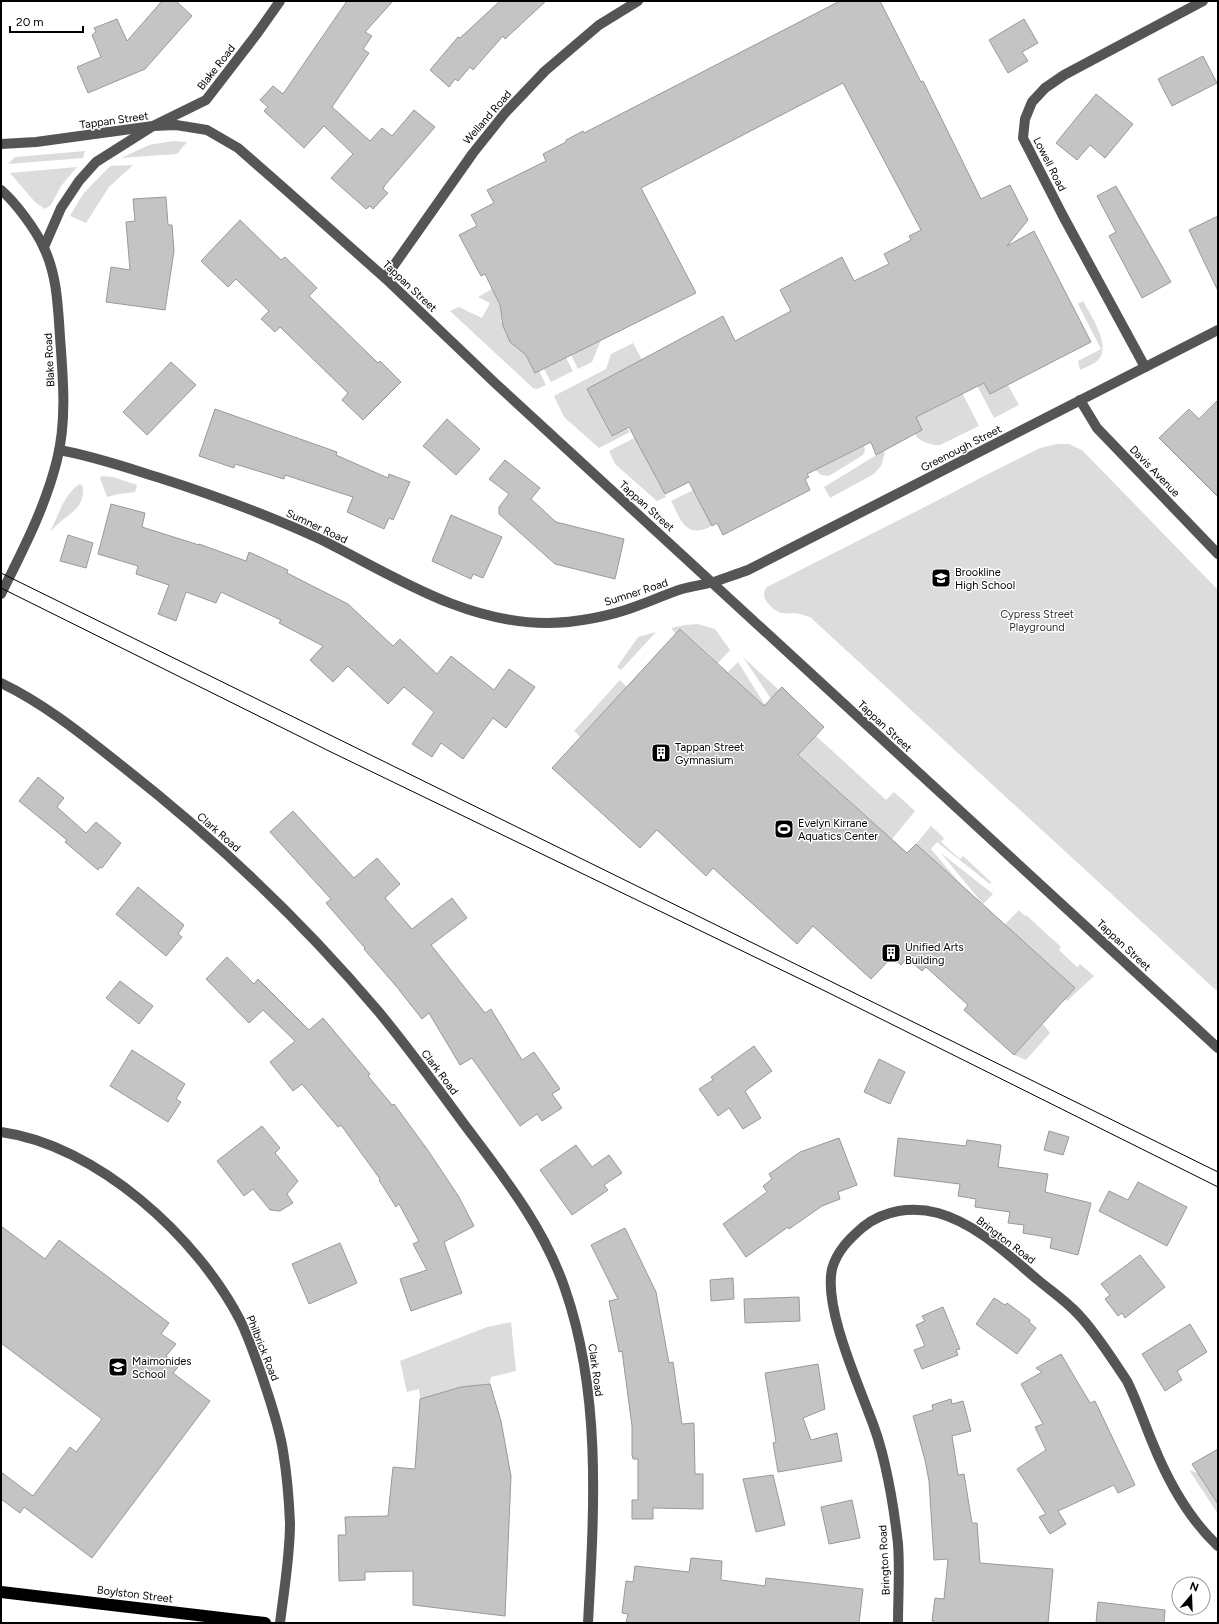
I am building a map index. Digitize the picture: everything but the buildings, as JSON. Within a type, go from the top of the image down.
[{"type":"highway","name":"Boylston Street","points":[[1,1592],[266,1623]]},
{"type":"street","name":"Blake Road","points":[[44,247],[61,208],[79,181],[96,162],[153,126],[206,100],[251,42],[280,1]]},
{"type":"street","name":"Welland Road","points":[[385,278],[473,153],[506,113],[545,71],[593,30],[638,1]]},
{"type":"street","name":"Lowell Road","points":[[1145,367],[1063,216],[1023,138],[1025,119],[1032,102],[1045,88],[1064,75],[1203,1]]},
{"type":"street","name":"Tappan Street","points":[[1,144],[64,139],[153,126],[176,125],[193,126],[207,130],[224,138],[238,148],[385,278],[501,388],[1218,1048]]},
{"type":"street","name":"Blake Road","points":[[1,190],[12,200],[44,247],[56,292],[60,332],[63,408],[59,450]]},
{"type":"street","name":"Greenough Street","points":[[713,582],[754,567],[1218,330]]},
{"type":"street","name":"Davis Avenue","points":[[1080,400],[1097,428],[1218,554]]},
{"type":"street","points":[[1,594],[41,510],[59,450]]},
{"type":"street","name":"Sumner Road","points":[[59,450],[108,461],[183,486],[282,523],[321,540],[432,596],[459,606],[499,617],[542,623],[579,619],[624,611],[681,589],[713,582]]},
{"type":"street","name":"Clark Road","points":[[1,683],[60,720],[151,789],[238,864],[322,949],[378,1011],[517,1195],[543,1238],[559,1273],[571,1306],[580,1344],[586,1382],[592,1454],[592,1528],[588,1623]]},
{"type":"street","name":"Philbrick Road","points":[[1,1132],[33,1139],[65,1151],[95,1168],[135,1196],[166,1224],[197,1257],[230,1303],[240,1320],[257,1362],[274,1412],[283,1450],[288,1490],[290,1524],[288,1558],[280,1623]]},
{"type":"street","name":"Brington Road","points":[[898,1623],[898,1544],[885,1464],[841,1335],[836,1316],[831,1282],[832,1270],[841,1248],[852,1236],[867,1224],[884,1214],[904,1210],[930,1211],[961,1222],[986,1238],[1079,1314],[1127,1382],[1159,1459],[1180,1499],[1198,1525],[1218,1546]]},
{"type":"green space","points":[[173,141],[187,142],[177,154],[121,158],[149,145]]},
{"type":"green space","points":[[85,151],[83,158],[8,164],[15,157]]},
{"type":"green space","points":[[133,165],[109,187],[86,223],[70,216],[83,194],[110,166]]},
{"type":"green space","points":[[77,167],[61,186],[51,205],[45,209],[35,202],[10,173]]},
{"type":"green space","points":[[492,289],[500,305],[501,320],[506,334],[516,347],[526,355],[535,373],[539,371],[546,385],[537,389],[533,388],[450,311],[459,307],[482,318],[490,303],[478,297]]},
{"type":"green space","points":[[932,299],[957,331],[990,394],[1008,385],[1019,405],[994,418]]},
{"type":"green space","points":[[1083,301],[1098,330],[1103,346],[1099,359],[1093,364],[1080,370],[1078,361],[1101,349],[1078,304]]},
{"type":"green space","points":[[918,306],[979,426],[940,445],[933,445],[917,437],[915,434],[922,430],[916,417],[957,397],[912,309]]},
{"type":"green space","points":[[601,340],[592,362],[578,369],[571,355]]},
{"type":"green space","points":[[633,343],[642,360],[587,389],[611,436],[627,428],[630,432],[599,448],[564,417],[554,396],[606,369],[611,354]]},
{"type":"green space","points":[[566,358],[573,371],[551,382],[544,369]]},
{"type":"green space","points":[[805,419],[830,463],[864,446],[865,450],[863,455],[829,476],[821,475],[814,468]]},
{"type":"green space","points":[[638,436],[641,449],[666,497],[657,501],[615,464],[609,451]]},
{"type":"green space","name":"Cypress Street Playground","points":[[1057,444],[1069,444],[1082,450],[1218,590],[1218,992],[810,617],[796,613],[781,613],[773,609],[765,598],[764,594],[767,587],[1040,448]]},
{"type":"green space","points":[[883,451],[885,453],[881,466],[874,474],[830,498],[824,487]]},
{"type":"green space","points":[[102,476],[113,477],[137,485],[135,492],[107,497],[100,478]]},
{"type":"green space","points":[[80,484],[83,487],[83,493],[79,505],[50,532],[66,499],[74,488]]},
{"type":"green space","points":[[693,490],[712,526],[703,530],[696,531],[686,526],[678,516],[671,501]]},
{"type":"green space","points":[[698,624],[715,629],[730,650],[718,663],[681,629],[676,634],[671,628]]},
{"type":"green space","points":[[656,632],[621,670],[617,667],[638,637]]},
{"type":"green space","points":[[743,657],[779,690],[771,699]]},
{"type":"green space","points":[[738,662],[765,705],[764,706],[728,672]]},
{"type":"green space","points":[[620,680],[627,687],[580,737],[574,731]]},
{"type":"green space","points":[[816,736],[886,800],[894,792],[915,811],[892,839],[799,755]]},
{"type":"green space","points":[[931,826],[944,838],[941,842],[960,859],[963,856],[991,882],[990,884],[937,842],[931,849],[963,887],[916,844]]},
{"type":"green space","points":[[941,853],[993,894],[983,904]]},
{"type":"green space","points":[[1019,910],[1061,947],[1059,950],[1077,967],[1080,964],[1094,976],[1067,1001],[1065,999],[1075,988],[1026,943],[1023,946],[1004,925]]},
{"type":"green space","points":[[1043,1024],[1050,1033],[1026,1060],[1014,1055]]},
{"type":"green space","points":[[511,1322],[516,1371],[491,1377],[490,1384],[461,1387],[420,1399],[419,1389],[407,1392],[400,1361],[487,1327]]},
{"type":"green space","points":[[1189,1470],[1198,1473],[1218,1504],[1218,1514]]},
{"type":"tram line","points":[[1,573],[1218,1172]]},
{"type":"tram line","points":[[1,588],[331,752],[825,991],[1218,1187]]},
{"type":"place","name":"Brookline High School","points":[[941,578]]},
{"type":"place","name":"Tappan Street Gymnasium","points":[[661,753]]},
{"type":"place","name":"Evelyn Kirrane Aquatics Center","points":[[784,829]]},
{"type":"place","name":"Unified Arts Building","points":[[891,953]]},
{"type":"place","name":"Maimonides School","points":[[118,1367]]}]
